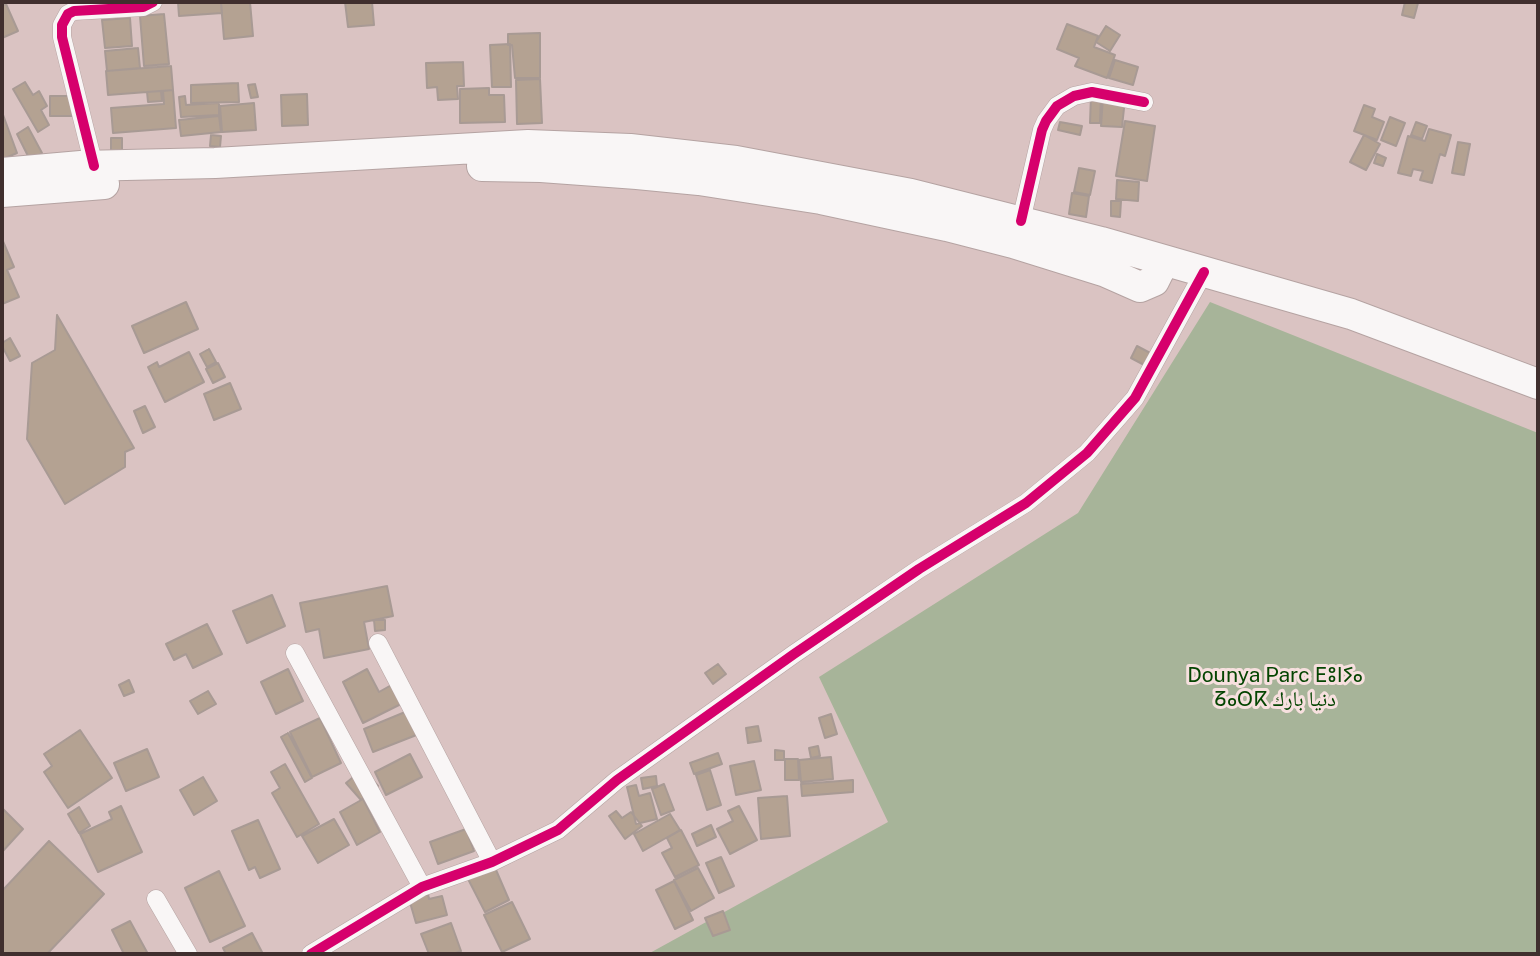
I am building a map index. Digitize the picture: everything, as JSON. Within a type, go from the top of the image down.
[{"type":"main road","points":[[2,173],[44,168],[215,163],[528,145],[630,149],[736,161],[911,194],[1021,221],[1205,272],[1351,314],[1538,384]]},
{"type":"main road","points":[[2,192],[104,184],[270,179],[447,167],[589,169],[760,188],[881,211],[1036,250],[1106,272],[1140,286],[1154,281],[1164,261]]},
{"type":"street","points":[[94,166],[62,37],[62,25],[68,14],[74,11],[144,7],[153,2]]},
{"type":"street","points":[[1021,221],[1042,130],[1057,106],[1074,96],[1092,92],[1144,102]]},
{"type":"street","points":[[311,954],[422,887],[492,862],[558,830],[617,780],[794,654],[919,569],[1027,503],[1087,453],[1135,398],[1205,272]]},
{"type":"street","points":[[378,643],[492,862]]},
{"type":"street","points":[[295,653],[422,887]]},
{"type":"street","points":[[156,899],[188,954]]},
{"type":"green space","name":"Dounya Parc ⴹⵓⵏⵢⴰ ⵒⴰⵔⴽ دنيا بارك","points":[[1210,302],[1538,433],[1538,954],[648,954],[888,822],[819,677],[1078,513]]},
{"type":"building","points":[[178,2],[221,2],[222,13],[179,16]]},
{"type":"building","points":[[250,2],[253,36],[224,39],[221,3]]},
{"type":"building","points":[[345,2],[372,2],[374,25],[348,27]]},
{"type":"building","points":[[1405,2],[1418,3],[1414,18],[1402,15]]},
{"type":"building","points":[[6,4],[18,31],[2,38],[2,5]]},
{"type":"building","points":[[164,14],[169,64],[144,66],[140,16]]},
{"type":"building","points":[[130,18],[132,46],[105,48],[102,20]]},
{"type":"building","points":[[1067,24],[1098,36],[1094,47],[1115,55],[1107,78],[1075,66],[1079,58],[1057,49]]},
{"type":"building","points":[[1106,26],[1120,35],[1110,51],[1096,42]]},
{"type":"building","points":[[540,33],[540,78],[515,78],[512,45],[508,45],[508,34]]},
{"type":"building","points":[[510,44],[511,87],[492,87],[490,45]]},
{"type":"building","points":[[138,48],[140,68],[107,71],[105,51]]},
{"type":"building","points":[[1115,60],[1138,67],[1133,85],[1109,78]]},
{"type":"building","points":[[463,62],[464,86],[457,86],[458,99],[438,100],[437,87],[427,88],[426,63]]},
{"type":"building","points":[[171,66],[173,90],[108,95],[106,71]]},
{"type":"building","points":[[540,79],[542,123],[517,124],[516,80]]},
{"type":"building","points":[[25,82],[33,95],[39,91],[47,106],[41,110],[49,125],[38,132],[13,89]]},
{"type":"building","points":[[238,83],[239,102],[191,103],[191,85]]},
{"type":"building","points":[[255,84],[258,97],[251,98],[248,85]]},
{"type":"building","points":[[489,88],[489,95],[504,95],[505,122],[460,123],[460,89]]},
{"type":"building","points":[[173,90],[176,128],[113,133],[111,108],[164,104],[163,91]]},
{"type":"building","points":[[161,91],[162,101],[148,102],[147,92]]},
{"type":"building","points":[[307,94],[308,125],[282,126],[281,95]]},
{"type":"building","points":[[1091,95],[1101,95],[1100,123],[1090,123]]},
{"type":"building","points":[[50,96],[71,96],[72,116],[50,116]]},
{"type":"building","points":[[185,96],[186,105],[219,103],[219,115],[181,117],[179,97]]},
{"type":"building","points":[[1103,97],[1125,99],[1122,127],[1101,126]]},
{"type":"building","points":[[254,103],[256,130],[222,132],[220,106]]},
{"type":"building","points":[[1364,105],[1375,109],[1372,117],[1384,122],[1377,140],[1354,131]]},
{"type":"building","points":[[2,112],[17,153],[3,159],[2,155]]},
{"type":"building","points":[[219,116],[221,132],[181,136],[179,120]]},
{"type":"building","points":[[1390,117],[1405,123],[1396,146],[1381,140]]},
{"type":"building","points":[[1125,121],[1155,126],[1147,181],[1116,176]]},
{"type":"building","points":[[1060,122],[1082,126],[1080,135],[1058,130]]},
{"type":"building","points":[[1416,122],[1427,126],[1422,139],[1411,135]]},
{"type":"building","points":[[28,127],[42,153],[30,160],[17,134]]},
{"type":"building","points":[[1429,129],[1451,135],[1445,156],[1440,154],[1432,183],[1420,180],[1423,171],[1413,169],[1411,176],[1398,173],[1408,136],[1425,141]]},
{"type":"building","points":[[211,135],[221,136],[220,147],[210,146]]},
{"type":"building","points":[[1364,135],[1380,144],[1366,170],[1350,162]]},
{"type":"building","points":[[111,138],[122,138],[122,153],[111,153]]},
{"type":"building","points":[[1458,142],[1470,144],[1464,175],[1452,173]]},
{"type":"building","points":[[1377,154],[1386,158],[1383,166],[1374,163]]},
{"type":"building","points":[[1079,168],[1095,171],[1090,195],[1074,192]]},
{"type":"building","points":[[1117,180],[1139,182],[1138,201],[1116,199]]},
{"type":"building","points":[[1072,193],[1089,196],[1086,217],[1069,214]]},
{"type":"building","points":[[1111,201],[1121,201],[1120,217],[1111,216]]},
{"type":"building","points":[[2,239],[14,267],[7,270],[19,297],[2,304]]},
{"type":"building","points":[[186,302],[198,329],[144,353],[132,326]]},
{"type":"building","points":[[57,315],[134,448],[125,452],[125,467],[65,504],[27,439],[32,363],[55,350]]},
{"type":"building","points":[[10,338],[20,356],[10,361],[2,343]]},
{"type":"building","points":[[1137,346],[1154,355],[1148,367],[1131,358]]},
{"type":"building","points":[[209,349],[216,362],[207,367],[200,354]]},
{"type":"building","points":[[189,352],[204,382],[165,402],[148,367],[157,362],[159,367]]},
{"type":"building","points":[[218,363],[225,377],[213,383],[206,369]]},
{"type":"building","points":[[230,383],[241,409],[214,420],[204,394]]},
{"type":"building","points":[[145,406],[155,427],[143,433],[134,411]]},
{"type":"building","points":[[387,586],[393,616],[364,622],[369,649],[324,658],[319,629],[306,632],[300,603]]},
{"type":"building","points":[[272,595],[285,626],[247,643],[233,611]]},
{"type":"building","points":[[374,620],[385,620],[385,630],[375,631]]},
{"type":"building","points":[[207,624],[222,654],[193,668],[186,654],[174,660],[166,644]]},
{"type":"building","points":[[718,664],[726,674],[713,684],[705,673]]},
{"type":"building","points":[[288,669],[303,701],[276,714],[261,682]]},
{"type":"building","points":[[367,669],[379,692],[395,683],[405,702],[363,723],[343,682]]},
{"type":"building","points":[[129,680],[134,692],[124,696],[119,685]]},
{"type":"building","points":[[208,691],[216,704],[198,714],[190,701]]},
{"type":"building","points":[[410,710],[419,734],[373,752],[364,729]]},
{"type":"building","points":[[831,714],[837,734],[825,738],[819,718]]},
{"type":"building","points":[[320,718],[341,763],[312,777],[290,732]]},
{"type":"building","points":[[758,726],[761,741],[748,743],[746,728]]},
{"type":"building","points":[[80,730],[112,778],[68,808],[44,772],[52,766],[44,754]]},
{"type":"building","points":[[288,733],[312,778],[305,782],[281,737]]},
{"type":"building","points":[[818,746],[820,756],[811,758],[809,748]]},
{"type":"building","points":[[147,749],[159,777],[126,791],[114,763]]},
{"type":"building","points":[[775,750],[784,751],[784,760],[775,760]]},
{"type":"building","points":[[718,753],[722,764],[694,774],[690,763]]},
{"type":"building","points":[[410,754],[422,777],[386,795],[375,772]]},
{"type":"building","points":[[831,757],[833,779],[801,782],[799,760]]},
{"type":"building","points":[[785,759],[798,759],[799,780],[785,780]]},
{"type":"building","points":[[754,761],[761,790],[736,795],[730,766]]},
{"type":"building","points":[[285,764],[319,824],[297,837],[272,793],[280,788],[271,772]]},
{"type":"building","points":[[363,769],[378,786],[361,800],[346,783]]},
{"type":"building","points":[[710,770],[721,805],[707,810],[696,775]]},
{"type":"building","points":[[656,776],[657,786],[643,789],[641,778]]},
{"type":"building","points":[[203,777],[217,801],[194,815],[180,790]]},
{"type":"building","points":[[853,780],[853,792],[802,796],[801,784]]},
{"type":"building","points":[[664,784],[674,810],[661,815],[652,789]]},
{"type":"building","points":[[636,785],[639,796],[650,793],[657,819],[636,824],[627,787]]},
{"type":"building","points":[[787,796],[790,836],[761,839],[758,798]]},
{"type":"building","points":[[363,799],[380,832],[357,845],[340,812]]},
{"type":"building","points":[[121,806],[142,852],[98,872],[80,834],[112,819],[109,812]]},
{"type":"building","points":[[739,806],[757,840],[730,854],[717,829],[733,821],[728,811]]},
{"type":"building","points":[[79,807],[90,826],[79,833],[68,814]]},
{"type":"building","points":[[2,810],[23,829],[2,852]]},
{"type":"building","points":[[616,811],[622,818],[631,812],[642,826],[625,839],[609,816]]},
{"type":"building","points":[[670,814],[680,830],[643,851],[634,834]]},
{"type":"building","points":[[334,819],[349,845],[318,863],[302,836]]},
{"type":"building","points":[[258,820],[280,869],[260,878],[255,867],[249,870],[232,831]]},
{"type":"building","points":[[711,825],[716,837],[697,846],[692,834]]},
{"type":"building","points":[[466,829],[474,851],[438,864],[430,842]]},
{"type":"building","points":[[681,830],[699,865],[675,877],[662,853],[672,848],[667,838]]},
{"type":"building","points":[[49,841],[104,894],[47,954],[2,954],[2,891]]},
{"type":"building","points":[[721,857],[734,886],[719,893],[706,863]]},
{"type":"building","points":[[493,863],[509,900],[485,912],[467,877]]},
{"type":"building","points":[[698,868],[714,898],[691,911],[674,880]]},
{"type":"building","points":[[219,871],[245,926],[210,942],[185,888]]},
{"type":"building","points":[[674,881],[693,920],[675,929],[656,890]]},
{"type":"building","points":[[428,894],[429,899],[442,896],[447,915],[416,923],[409,899]]},
{"type":"building","points":[[512,902],[530,939],[502,952],[484,915]]},
{"type":"building","points":[[723,911],[730,930],[713,936],[705,918]]},
{"type":"building","points":[[130,921],[148,954],[124,954],[112,930]]},
{"type":"building","points":[[451,923],[461,951],[453,954],[429,954],[421,934]]},
{"type":"building","points":[[252,933],[263,954],[226,954],[223,948]]},
{"type":"cycle path","points":[[94,166],[62,37],[62,25],[68,14],[74,11],[143,7],[153,2]]},
{"type":"cycle path","points":[[1021,221],[1042,130],[1057,106],[1074,96],[1092,92],[1144,102]]},
{"type":"cycle path","points":[[311,954],[422,887],[492,862],[558,830],[617,780],[794,654],[919,569],[1026,503],[1087,453],[1135,398],[1204,272]]}]
